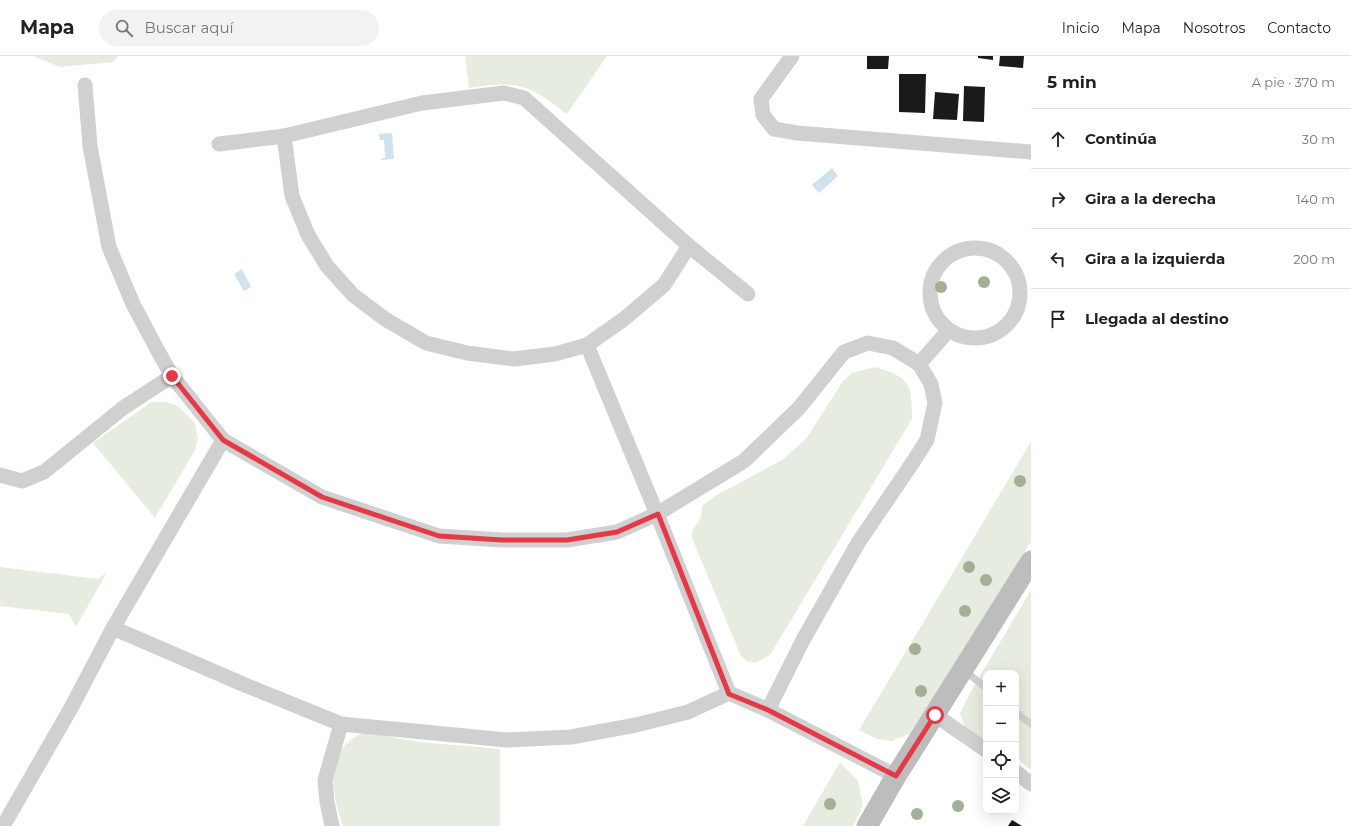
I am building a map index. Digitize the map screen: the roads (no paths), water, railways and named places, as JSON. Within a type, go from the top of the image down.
[{"type":"street","points":[[792,56],[761,99],[763,115],[774,129],[805,134],[1031,152]]},
{"type":"street","points":[[85,85],[90,146],[109,247],[132,304],[172,376],[223,440],[322,497],[439,536],[502,540],[567,540],[617,532],[658,514],[744,461],[799,408],[844,352],[868,343],[894,348],[919,364],[931,384],[935,404],[927,440],[858,543],[803,640],[768,710]]},
{"type":"street","points":[[219,144],[284,136],[422,103],[504,93],[524,98],[689,246],[748,294]]},
{"type":"street","points":[[284,136],[292,196],[308,235],[327,266],[353,295],[385,319],[426,343],[466,353],[514,360],[555,354],[587,345],[624,319],[664,285],[689,246]]},
{"type":"street","points":[[973,247],[987,249],[1000,255],[1012,266],[1019,280],[1020,288],[1020,296],[1016,311],[1008,324],[995,334],[980,338],[964,337],[949,330],[938,320],[932,308],[929,294],[930,280],[936,267],[946,257],[959,250],[973,247]]},
{"type":"street","points":[[919,364],[949,330]]},
{"type":"street","points":[[587,345],[658,514],[729,694]]},
{"type":"street","points":[[0,475],[22,481],[44,472],[123,408],[172,376]]},
{"type":"street","points":[[3,826],[71,708],[113,628],[223,440]]},
{"type":"street","points":[[867,826],[896,776],[964,670],[1031,561]]},
{"type":"street","points":[[113,628],[245,685],[341,724],[507,740],[571,737],[636,725],[688,712],[729,694],[768,710],[896,776]]},
{"type":"street","points":[[935,715],[983,748]]},
{"type":"street","points":[[332,826],[327,802],[325,780],[341,724]]},
{"type":"street","points":[[1019,774],[1031,784]]},
{"type":"lane","points":[[964,670],[983,686]]},
{"type":"lane","points":[[1019,714],[1031,724]]},
{"type":"water","points":[[392,133],[394,159],[382,160],[381,158],[385,158],[384,140],[380,140],[379,134]]},
{"type":"water","points":[[832,168],[838,176],[819,193],[812,185]]},
{"type":"water","points":[[242,269],[251,287],[244,291],[234,274]]}]
